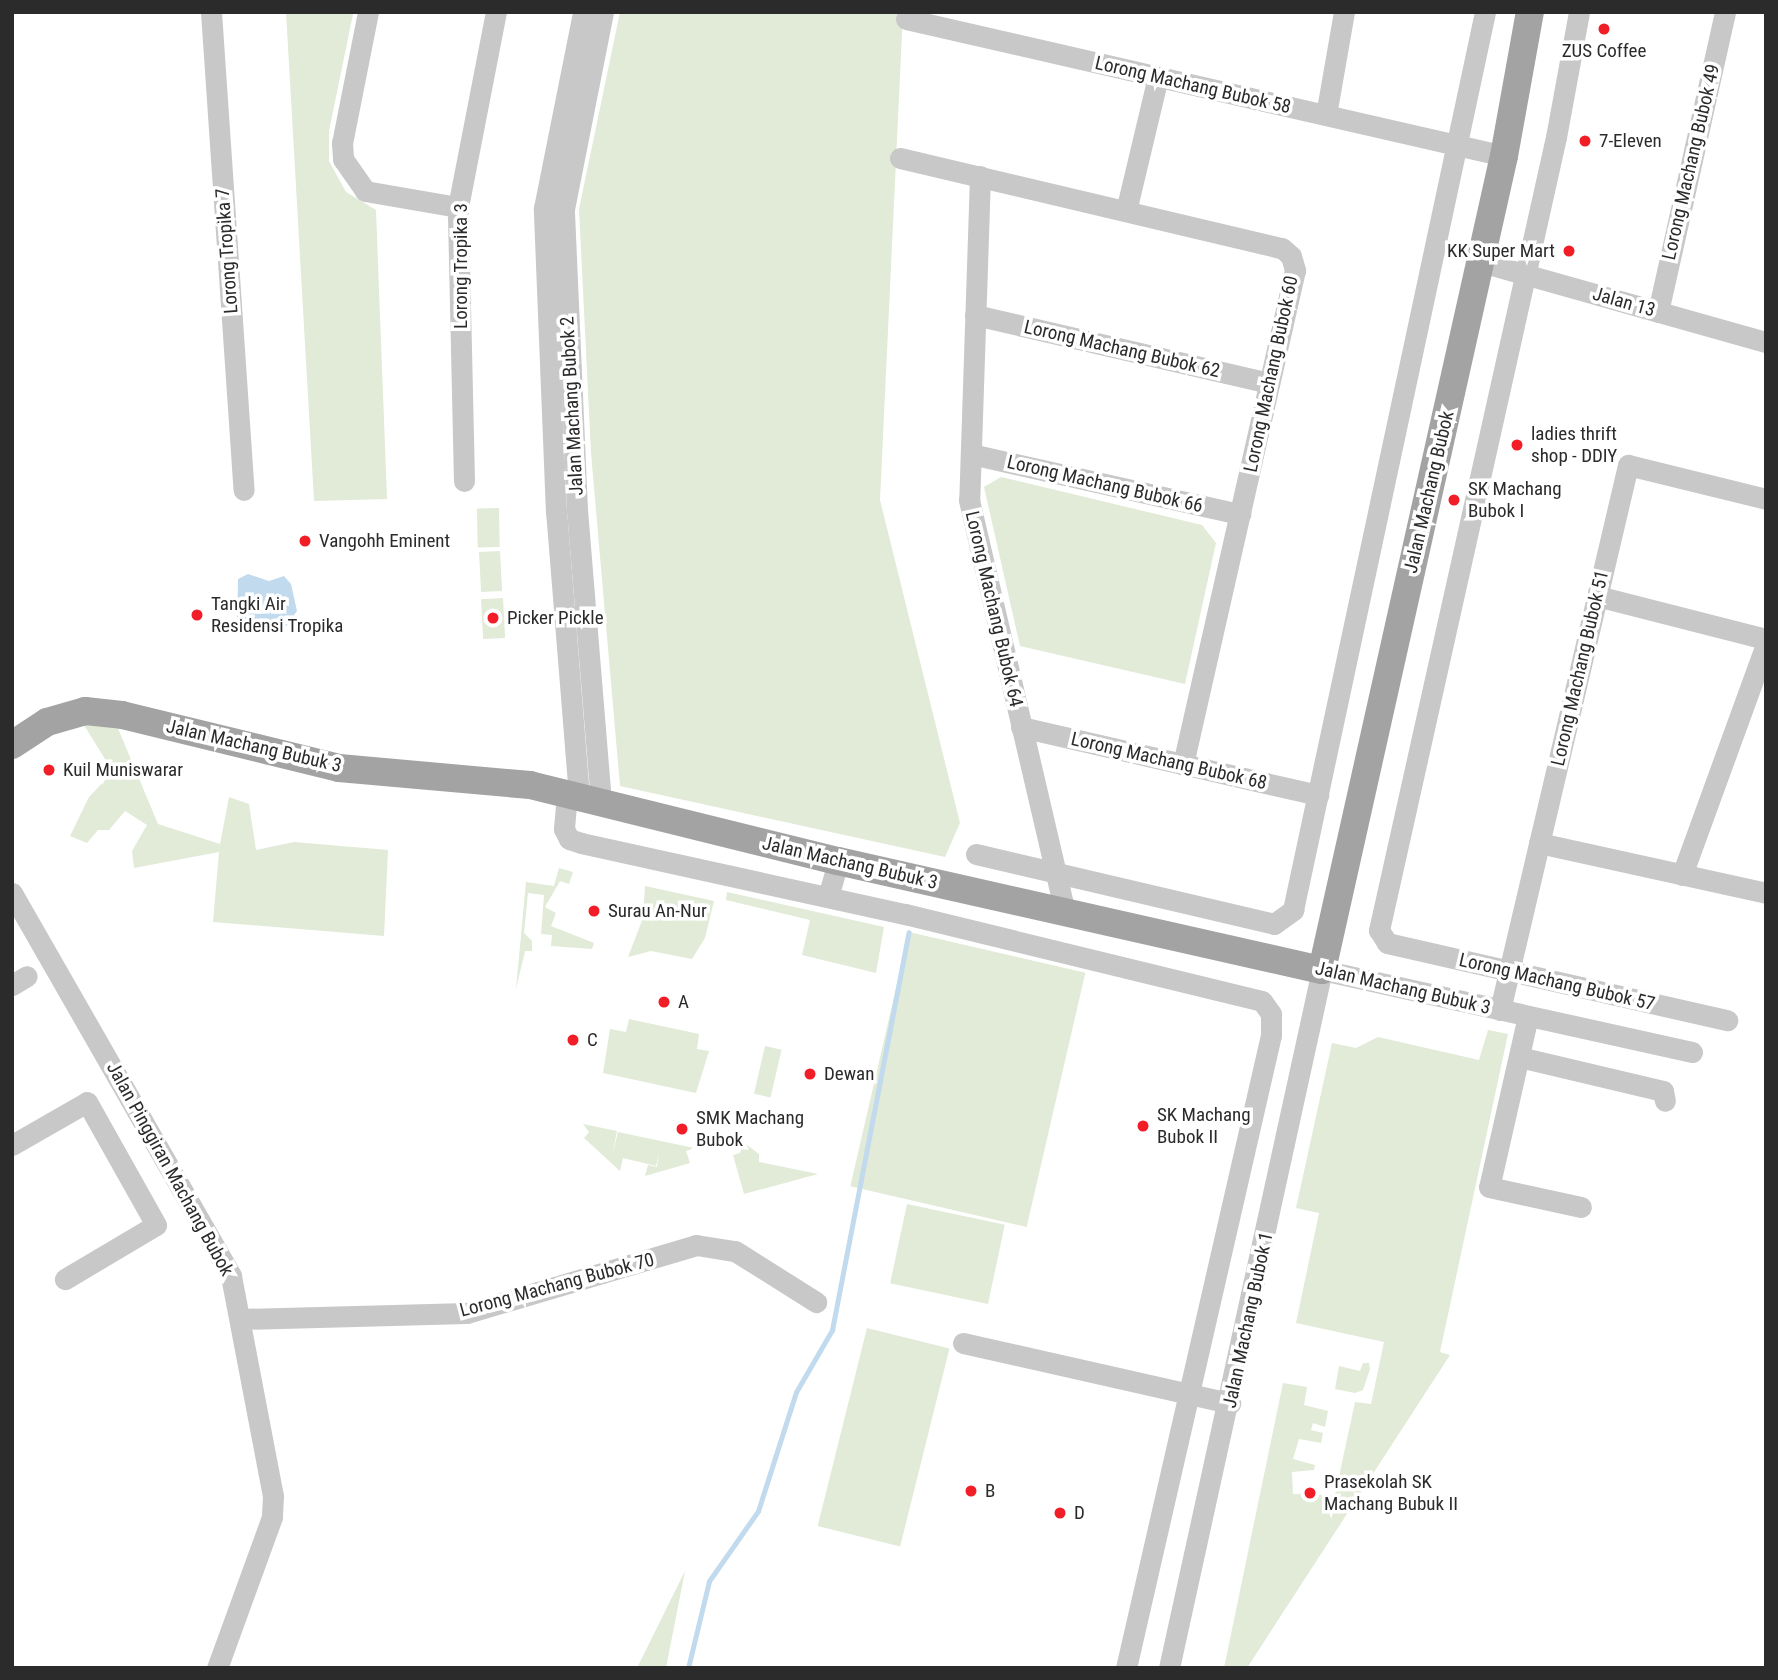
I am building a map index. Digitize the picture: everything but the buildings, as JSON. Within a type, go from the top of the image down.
[{"type":"main road","name":"Jalan Machang Bubok","points":[[1322,970],[1481,262],[1492,154],[1531,12]]},
{"type":"main road","name":"Jalan Machang Bubuk 3","points":[[12,745],[47,722],[85,711],[122,715],[339,768],[492,779],[582,797],[838,861],[1322,970]]},
{"type":"street","name":"Lorong Tropika 7","points":[[211,12],[243,490]]},
{"type":"street","points":[[368,12],[342,143],[343,159],[365,191],[458,207]]},
{"type":"street","name":"Lorong Tropika 3","points":[[464,481],[458,207],[496,12]]},
{"type":"street","name":"Jalan Machang Bubok 2","points":[[582,797],[556,513],[544,208],[583,12]]},
{"type":"street","name":"Jalan Machang Bubok 2","points":[[582,797],[591,666],[577,510],[564,209],[603,12]]},
{"type":"street","points":[[1326,115],[1344,12]]},
{"type":"street","points":[[976,854],[1274,924],[1282,921],[1293,910],[1485,12]]},
{"type":"street","points":[[1524,274],[1578,12]]},
{"type":"street","name":"Lorong Machang Bubok 49","points":[[1658,312],[1725,12]]},
{"type":"street","name":"Lorong Machang Bubok 58","points":[[906,19],[1492,154]]},
{"type":"street","points":[[1126,211],[1158,77]]},
{"type":"street","name":"Lorong Machang Bubok 60","points":[[900,158],[1282,248],[1292,256],[1295,270],[1183,764]]},
{"type":"street","name":"Lorong Machang Bubok 64","points":[[980,176],[969,500],[1065,912]]},
{"type":"street","name":"Jalan 13","points":[[1481,262],[1766,342]]},
{"type":"street","name":"Lorong Machang Bubok 57","points":[[1524,274],[1379,930],[1387,943],[1727,1020]]},
{"type":"street","name":"Lorong Machang Bubok 62","points":[[975,315],[1269,383]]},
{"type":"street","name":"Lorong Machang Bubok 66","points":[[971,454],[1240,514]]},
{"type":"street","name":"Lorong Machang Bubok 51","points":[[1500,1010],[1628,465],[1766,499]]},
{"type":"street","points":[[1597,596],[1766,641],[1682,875]]},
{"type":"street","points":[[569,667],[591,666]]},
{"type":"street","name":"Lorong Machang Bubok 68","points":[[1020,727],[1318,795]]},
{"type":"street","points":[[582,797],[564,829],[569,839],[581,844],[828,897],[1262,1001],[1272,1014],[1272,1035],[1126,1668]]},
{"type":"street","points":[[1539,844],[1766,893]]},
{"type":"street","points":[[828,897],[838,861]]},
{"type":"street","name":"Jalan Pinggiran Machang Bubok","points":[[12,893],[231,1276],[273,1496],[272,1517],[217,1668]]},
{"type":"street","points":[[975,931],[984,894]]},
{"type":"street","name":"Jalan Machang Bubuk 3","points":[[1322,970],[1692,1052]]},
{"type":"street","name":"Jalan Machang Bubok 1","points":[[1169,1668],[1230,1403],[1322,970]]},
{"type":"street","points":[[1528,1016],[1489,1187],[1581,1207]]},
{"type":"street","points":[[1519,1058],[1663,1091],[1665,1101]]},
{"type":"street","points":[[12,1145],[87,1102],[156,1225],[65,1279]]},
{"type":"street","name":"Lorong Machang Bubok 70","points":[[240,1319],[467,1313],[696,1245],[735,1251],[816,1302]]},
{"type":"street","points":[[963,1343],[1230,1403]]},
{"type":"green space","points":[[286,12],[353,14],[329,131],[329,161],[346,192],[376,210],[387,499],[314,501]]},
{"type":"green space","points":[[620,12],[903,12],[880,500],[960,823],[945,857],[620,786],[591,453],[579,209]]},
{"type":"green space","points":[[1001,477],[1202,525],[1216,543],[1185,684],[1020,646],[984,487]]},
{"type":"green space","points":[[477,508],[499,508],[500,547],[478,547]]},
{"type":"green space","name":"Picker Pickle","points":[[500,551],[502,591],[481,592],[479,552]]},
{"type":"green space","name":"Picker Pickle","points":[[503,598],[505,638],[483,639],[481,599]]},
{"type":"green space","points":[[84,725],[117,726],[158,824],[220,844],[229,797],[249,804],[256,850],[294,842],[388,850],[384,936],[213,922],[219,852],[134,868],[132,851],[147,825],[125,811],[109,830],[98,830],[87,843],[70,836],[89,797],[113,772]]},
{"type":"green space","points":[[559,868],[573,872],[569,884],[560,881],[545,907],[556,913],[551,926],[594,943],[592,949],[551,946],[552,935],[541,934],[544,895],[528,893],[524,933],[532,941],[532,951],[525,951],[516,989],[526,882],[554,886]]},
{"type":"green space","points":[[645,886],[714,901],[705,938],[692,959],[651,951],[628,957],[643,918]]},
{"type":"green space","points":[[727,892],[884,927],[876,973],[802,955],[810,920],[726,900]]},
{"type":"green space","points":[[909,932],[1085,973],[1027,1227],[850,1186]]},
{"type":"green space","points":[[629,1019],[699,1034],[697,1049],[709,1051],[696,1093],[603,1073],[610,1029],[626,1032]]},
{"type":"green space","points":[[1488,1030],[1508,1034],[1440,1352],[1450,1355],[1247,1668],[1224,1668],[1283,1383],[1307,1387],[1304,1405],[1328,1411],[1325,1427],[1313,1423],[1311,1430],[1323,1433],[1321,1443],[1299,1439],[1293,1459],[1315,1465],[1314,1470],[1292,1472],[1293,1494],[1335,1495],[1355,1402],[1371,1404],[1384,1342],[1296,1323],[1319,1213],[1296,1208],[1332,1043],[1356,1048],[1378,1037],[1479,1060]]},
{"type":"green space","points":[[765,1046],[782,1050],[771,1098],[754,1094]]},
{"type":"green space","points":[[583,1124],[617,1131],[612,1156],[618,1132],[694,1148],[686,1151],[690,1163],[645,1176],[648,1165],[657,1167],[659,1153],[656,1166],[623,1158],[620,1171],[584,1138],[589,1132]]},
{"type":"green space","points":[[743,1142],[759,1154],[759,1162],[818,1174],[744,1194],[733,1155],[740,1153]]},
{"type":"green space","points":[[907,1204],[1005,1225],[988,1304],[890,1283]]},
{"type":"green space","points":[[867,1328],[949,1349],[900,1547],[818,1526]]},
{"type":"green space","points":[[1363,1363],[1369,1363],[1370,1369],[1363,1390],[1355,1393],[1335,1389],[1339,1366],[1360,1371]]},
{"type":"green space","points":[[685,1571],[666,1668],[637,1668]]},
{"type":"water","points":[[248,574],[269,581],[284,576],[291,584],[297,611],[281,633],[237,628],[238,579]]},
{"type":"waterway","points":[[688,1668],[709,1581],[758,1511],[796,1392],[832,1330],[909,932]]},
{"type":"place","name":"ZUS Coffee","points":[[1604,29]]},
{"type":"place","name":"7-Eleven","points":[[1585,141]]},
{"type":"place","name":"KK Super Mart","points":[[1569,251]]},
{"type":"place","name":"ladies thrift shop - DDIY","points":[[1517,445]]},
{"type":"place","name":"SK Machang Bubok I","points":[[1454,500]]},
{"type":"place","name":"Vangohh Eminent","points":[[305,541]]},
{"type":"place","name":"Tangki Air Residensi Tropika","points":[[197,615]]},
{"type":"place","name":"Picker Pickle","points":[[493,618]]},
{"type":"place","name":"Kuil Muniswarar","points":[[49,770]]},
{"type":"place","name":"Surau An-Nur","points":[[594,911]]},
{"type":"place","name":"A","points":[[664,1002]]},
{"type":"place","name":"C","points":[[573,1040]]},
{"type":"place","name":"Dewan","points":[[810,1074]]},
{"type":"place","name":"SK Machang Bubok II","points":[[1143,1126]]},
{"type":"place","name":"SMK Machang Bubok","points":[[682,1129]]},
{"type":"place","name":"B","points":[[971,1491]]},
{"type":"place","name":"Prasekolah SK Machang Bubuk II","points":[[1310,1493]]},
{"type":"place","name":"D","points":[[1060,1513]]}]
